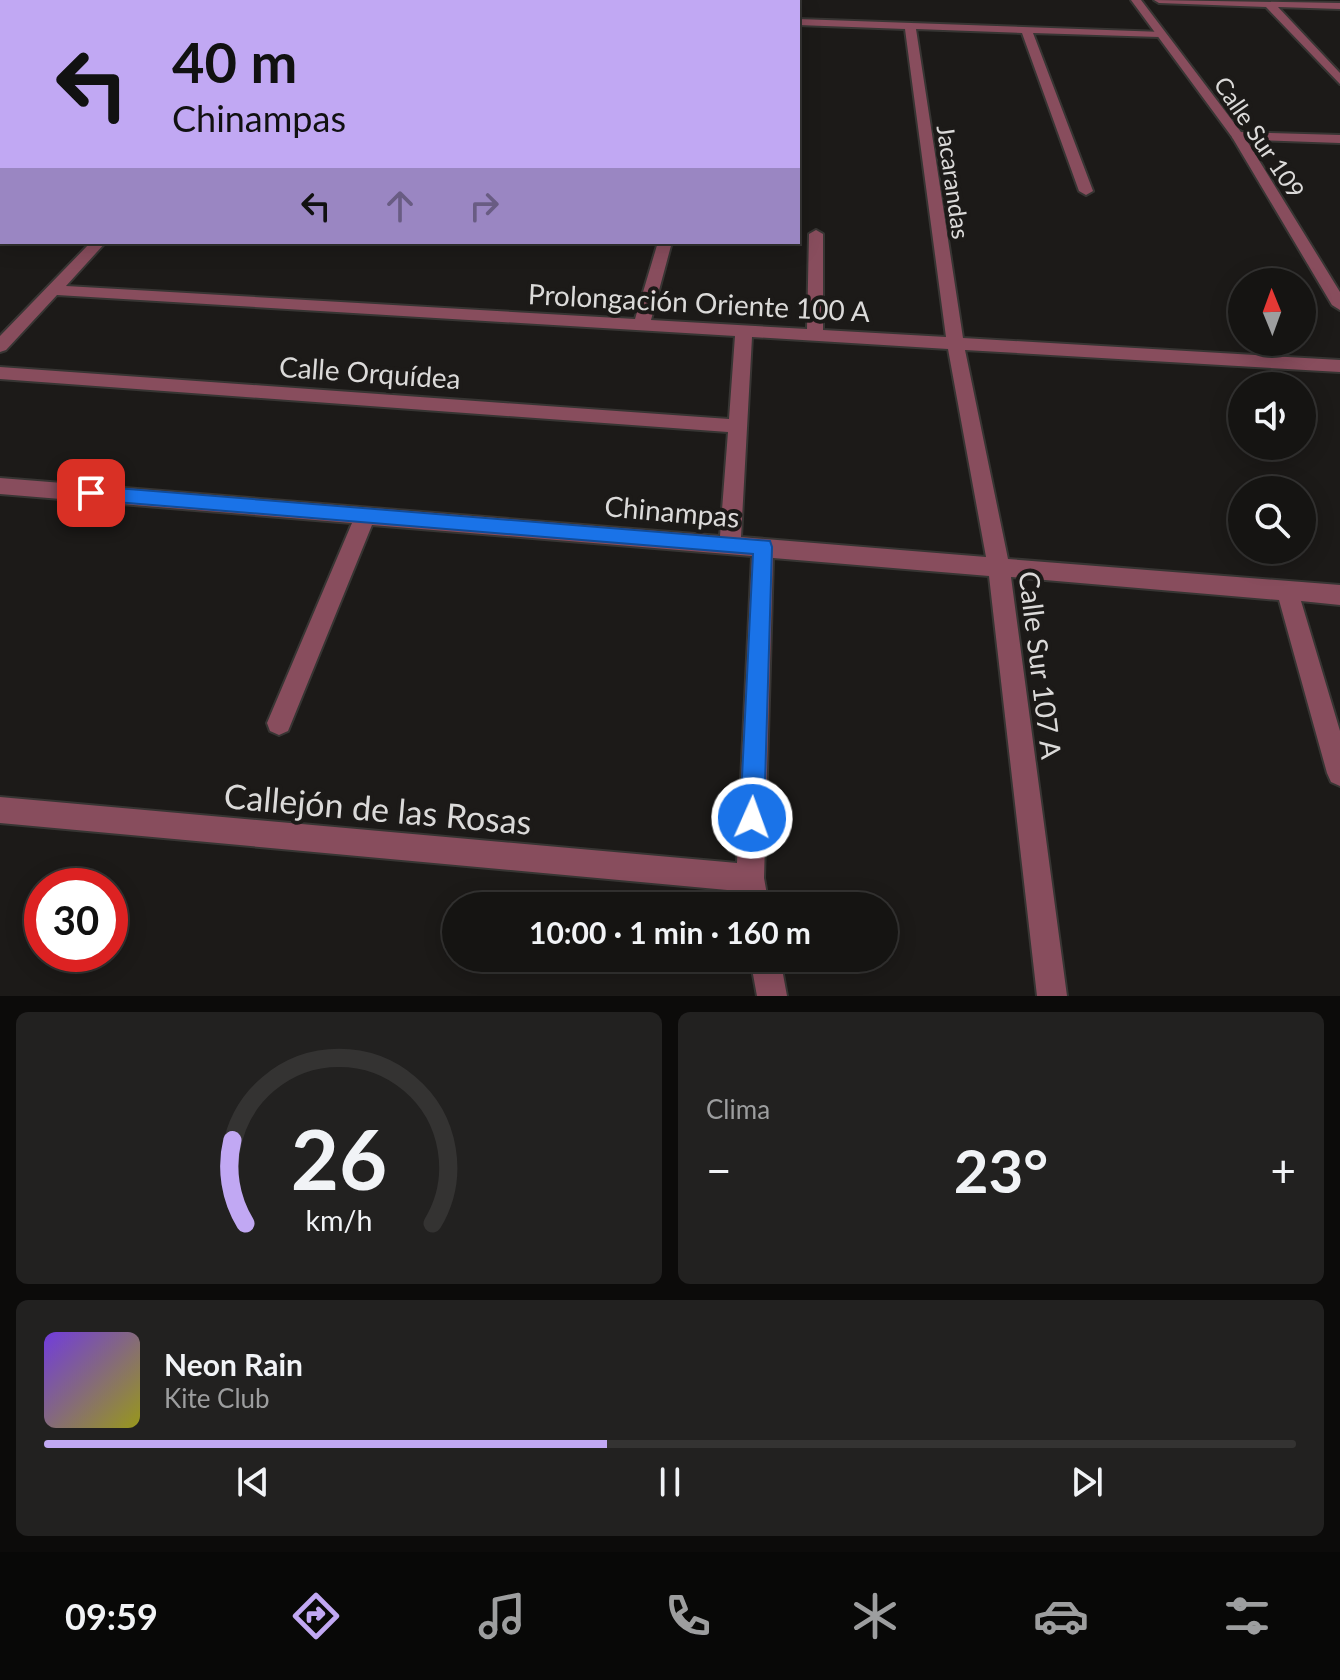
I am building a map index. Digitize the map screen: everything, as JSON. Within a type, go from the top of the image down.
[{"type":"street","name":"Calle Sur 109","points":[[1136,0],[1238,136],[1340,305]]},
{"type":"street","points":[[1159,0],[1339,7]]},
{"type":"street","points":[[1269,4],[1340,80]]},
{"type":"street","points":[[800,22],[1159,34]]},
{"type":"street","name":"Jacarandas","points":[[910,26],[955,343]]},
{"type":"street","points":[[1026,30],[1086,191]]},
{"type":"street","points":[[1238,136],[1340,139]]},
{"type":"street","points":[[815,335],[816,234]]},
{"type":"street","points":[[0,346],[97,244]]},
{"type":"street","points":[[642,324],[664,244]]},
{"type":"street","name":"Prolongación Oriente 100 A","points":[[54,290],[1340,366]]},
{"type":"street","points":[[730,544],[744,331]]},
{"type":"street","name":"Calle Sur 107 A","points":[[955,343],[999,567],[1052,996]]},
{"type":"street","name":"Calle Orquídea","points":[[0,373],[737,426]]},
{"type":"street","name":"Chinampas","points":[[0,486],[1340,595]]},
{"type":"street","points":[[279,723],[366,515]]},
{"type":"street","points":[[752,892],[750,878],[763,547]]},
{"type":"street","points":[[1287,590],[1340,773]]},
{"type":"street","name":"Callejón de las Rosas","points":[[0,810],[750,878]]},
{"type":"street","points":[[768,972],[772,996]]},
{"type":"route","points":[[91,493],[763,547],[752,818]]}]
